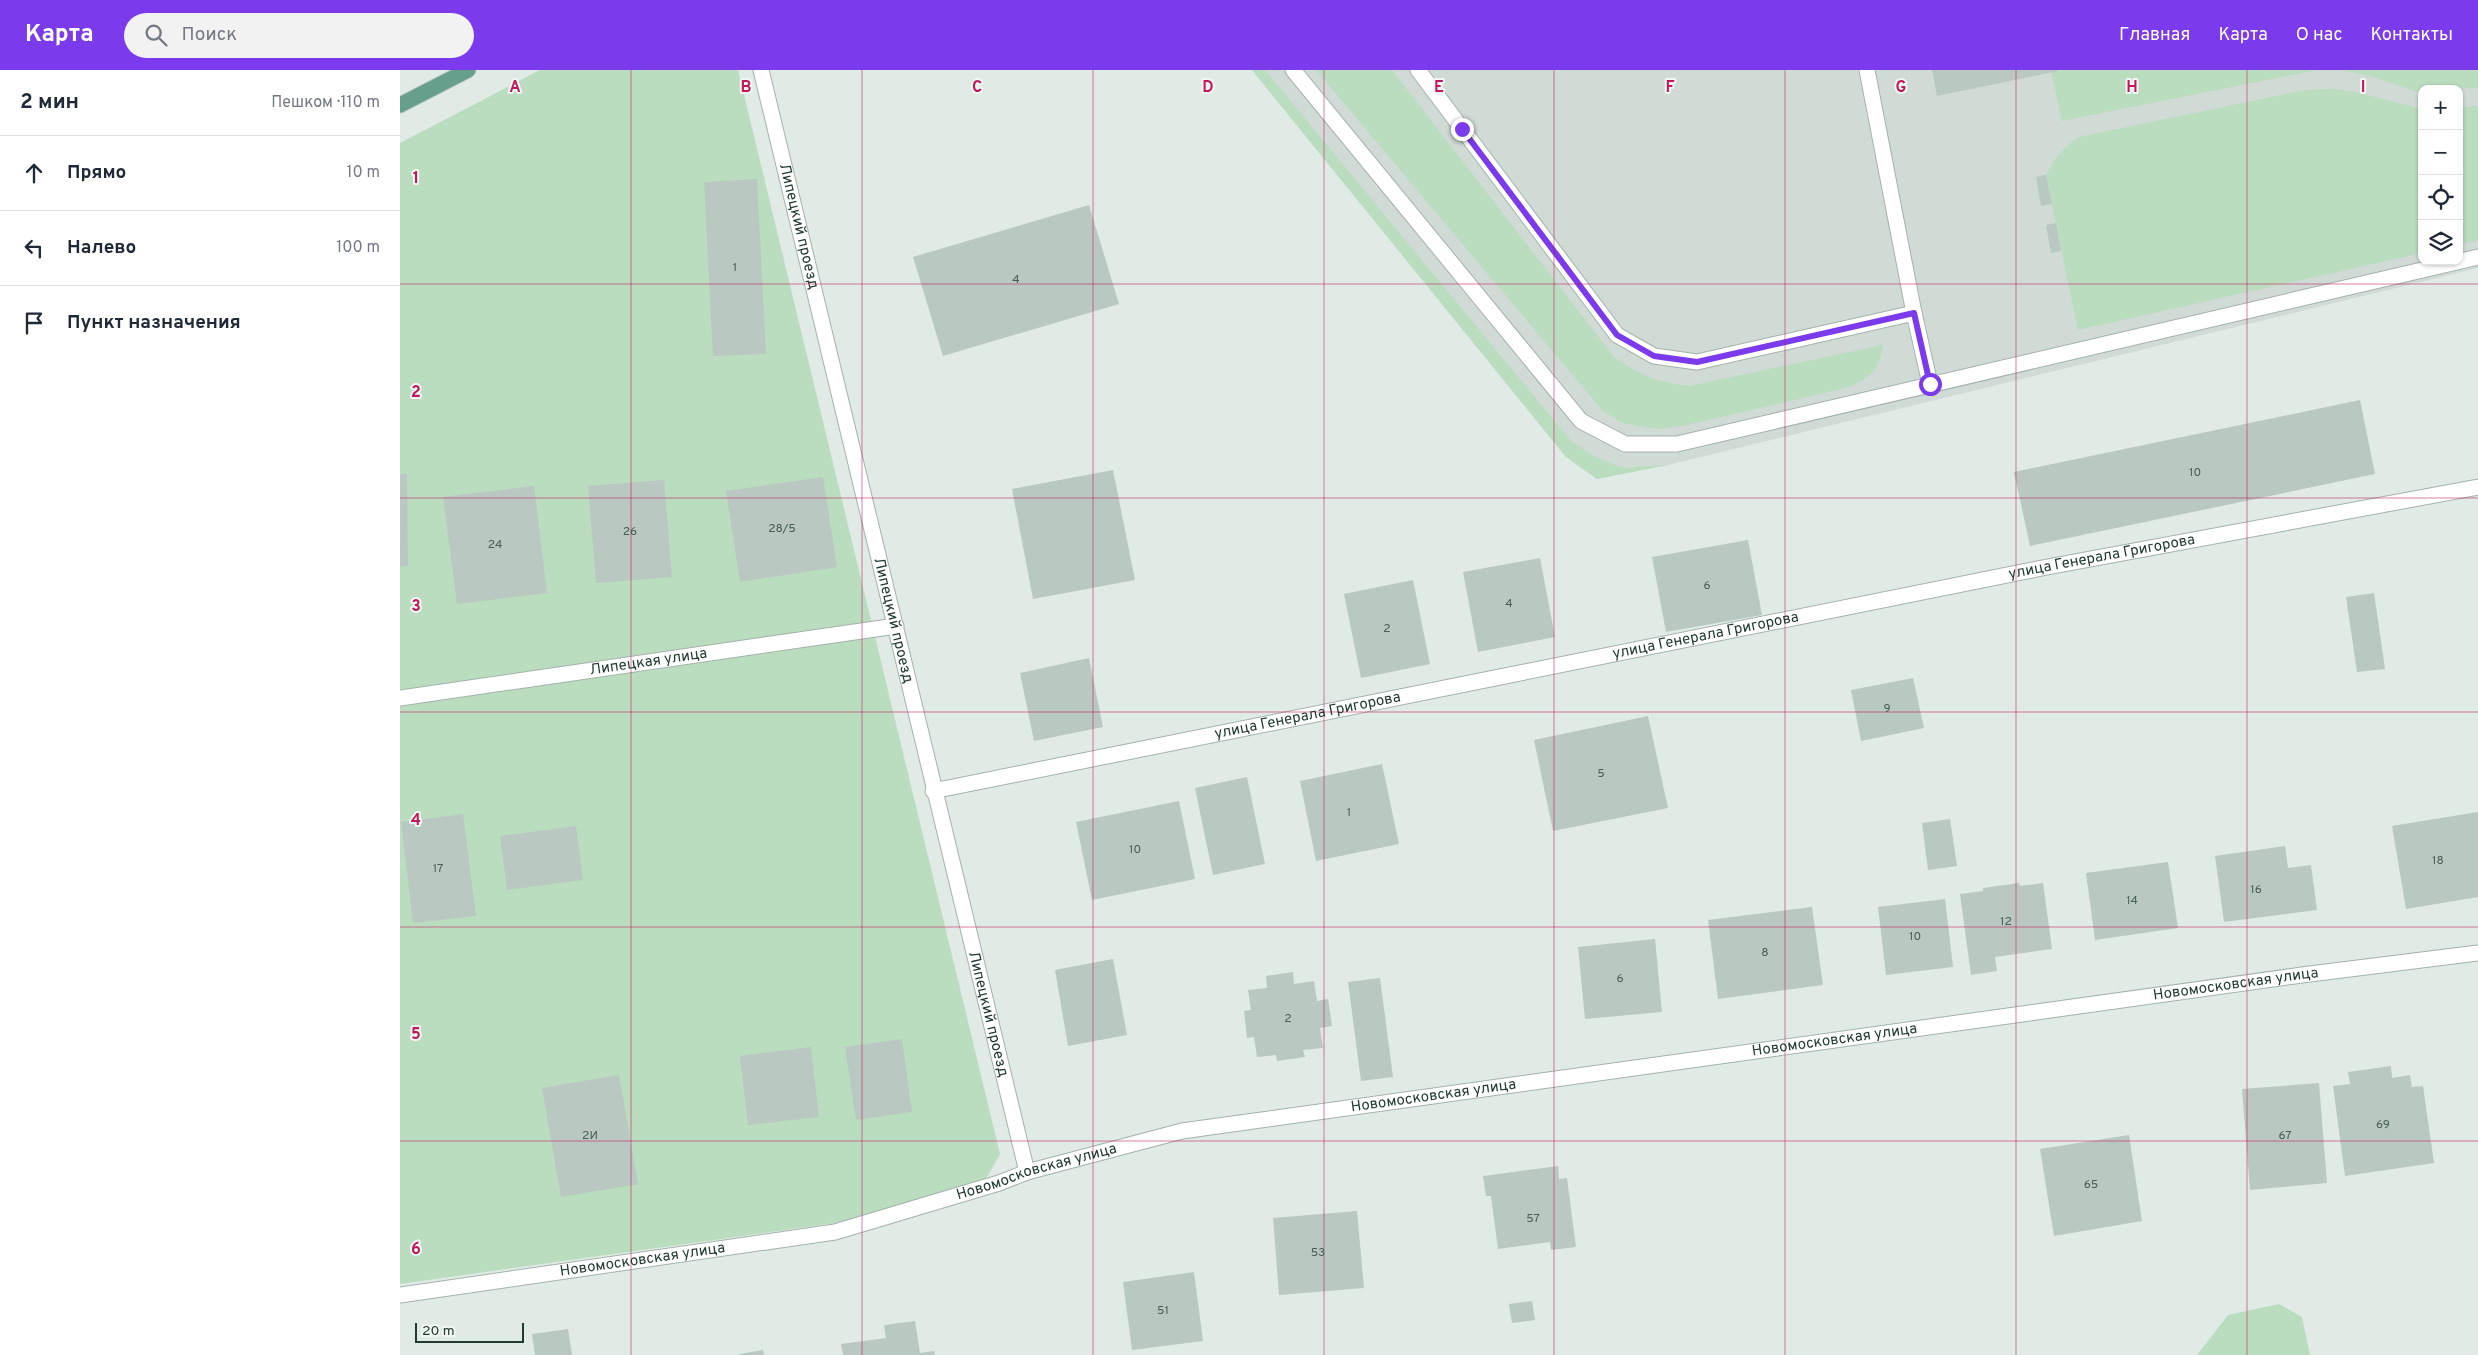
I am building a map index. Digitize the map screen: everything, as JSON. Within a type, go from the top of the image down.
[{"type":"main road","points":[[400,105],[468,70]]},
{"type":"street","name":"Липецкий проезд","points":[[761,70],[896,626],[933,790],[1027,1172]]},
{"type":"street","points":[[1293,70],[1581,421],[1625,444],[1677,444],[2478,257]]},
{"type":"street","points":[[1418,70],[1617,335],[1654,356],[1697,362],[1914,313]]},
{"type":"street","points":[[1867,70],[1914,313],[1930,384]]},
{"type":"street","name":"улица Генерала Григорова","points":[[933,790],[2032,570],[2478,487]]},
{"type":"street","name":"Липецкая улица","points":[[400,698],[896,626]]},
{"type":"street","name":"Новомосковская улица","points":[[400,1295],[835,1232],[999,1183],[1027,1172],[1182,1131],[2302,975],[2478,953]]},
{"type":"shaded area","points":[[1252,70],[2478,70],[2478,268],[1668,465],[1597,479],[1566,457]]},
{"type":"green space","points":[[540,70],[738,70],[1000,1154],[987,1177],[953,1199],[870,1218],[400,1284],[400,143]]},
{"type":"green space","points":[[1252,70],[1265,70],[1571,441],[1595,457],[1623,468],[1668,465],[1597,479],[1566,457]]},
{"type":"green space","points":[[1316,70],[1392,70],[1614,357],[1641,374],[1658,380],[1689,386],[1883,345],[1876,368],[1861,381],[1846,388],[1687,425],[1658,429],[1622,423],[1603,411]]},
{"type":"green space","points":[[2062,70],[2317,70],[2062,121],[2051,72]]},
{"type":"green space","points":[[2341,70],[2478,70],[2478,88],[2463,88],[2463,85],[2418,85],[2418,92],[2370,76]]},
{"type":"green space","points":[[2332,89],[2355,92],[2418,108],[2418,254],[2078,330],[2046,175],[2064,149],[2079,137],[2305,90]]},
{"type":"green space","points":[[2478,106],[2478,240],[2463,243],[2463,130],[2463,108]]},
{"type":"green space","points":[[2279,1304],[2302,1317],[2310,1355],[2197,1355],[2228,1315]]},
{"type":"building","points":[[1932,70],[2058,70],[2058,71],[1937,96]]},
{"type":"building","points":[[2046,175],[2052,204],[2041,206],[2036,177]]},
{"type":"building","points":[[757,179],[766,354],[713,356],[704,182]]},
{"type":"building","points":[[1089,205],[1119,304],[943,356],[913,257]]},
{"type":"building","points":[[2056,223],[2061,251],[2051,253],[2046,225]]},
{"type":"building","points":[[2360,400],[2375,474],[2030,546],[2014,472]]},
{"type":"building","points":[[1113,470],[1135,580],[1033,599],[1012,489]]},
{"type":"building","points":[[400,474],[407,474],[408,566],[400,567]]},
{"type":"building","points":[[823,477],[837,567],[740,582],[726,491]]},
{"type":"building","points":[[664,480],[672,577],[596,583],[588,486]]},
{"type":"building","points":[[534,486],[547,593],[457,604],[443,497]]},
{"type":"building","points":[[1748,540],[1762,615],[1666,632],[1652,557]]},
{"type":"building","points":[[1540,558],[1555,637],[1478,652],[1463,572]]},
{"type":"building","points":[[1413,580],[1430,664],[1361,678],[1344,594]]},
{"type":"building","points":[[2374,593],[2385,669],[2357,672],[2346,597]]},
{"type":"building","points":[[1089,658],[1103,727],[1034,741],[1020,673]]},
{"type":"building","points":[[1913,678],[1924,728],[1861,741],[1851,690]]},
{"type":"building","points":[[1648,716],[1668,808],[1553,831],[1534,740]]},
{"type":"building","points":[[1382,764],[1399,844],[1316,861],[1300,781]]},
{"type":"building","points":[[1247,777],[1265,864],[1213,875],[1195,788]]},
{"type":"building","points":[[1179,801],[1195,879],[1092,900],[1076,822]]},
{"type":"building","points":[[2478,812],[2478,897],[2406,909],[2392,826]]},
{"type":"building","points":[[463,814],[476,916],[413,923],[401,822]]},
{"type":"building","points":[[1950,819],[1957,866],[1928,870],[1922,823]]},
{"type":"building","points":[[576,826],[583,880],[507,890],[500,836]]},
{"type":"building","points":[[2285,846],[2288,868],[2311,865],[2317,910],[2224,922],[2215,856]]},
{"type":"building","points":[[2168,862],[2178,928],[2095,940],[2086,873]]},
{"type":"building","points":[[2019,883],[2020,886],[2043,883],[2052,949],[1995,957],[1997,971],[1971,975],[1960,894],[1983,891],[1983,888]]},
{"type":"building","points":[[1945,899],[1953,967],[1886,975],[1878,907]]},
{"type":"building","points":[[1812,907],[1823,985],[1718,999],[1708,920]]},
{"type":"building","points":[[1655,939],[1662,1012],[1585,1019],[1578,947]]},
{"type":"building","points":[[1113,959],[1127,1035],[1068,1046],[1055,970]]},
{"type":"building","points":[[1293,972],[1294,984],[1314,981],[1317,1001],[1328,999],[1332,1026],[1320,1028],[1323,1048],[1303,1050],[1305,1057],[1277,1061],[1276,1055],[1257,1057],[1254,1037],[1247,1038],[1244,1011],[1251,1010],[1248,990],[1267,988],[1266,976]]},
{"type":"building","points":[[1380,978],[1393,1077],[1361,1081],[1348,982]]},
{"type":"building","points":[[902,1039],[912,1112],[856,1120],[845,1047]]},
{"type":"building","points":[[811,1047],[819,1117],[748,1125],[740,1056]]},
{"type":"building","points":[[2391,1066],[2392,1078],[2410,1075],[2412,1087],[2423,1086],[2434,1163],[2345,1176],[2333,1086],[2350,1084],[2348,1072]]},
{"type":"building","points":[[619,1075],[638,1184],[561,1197],[542,1088]]},
{"type":"building","points":[[2319,1083],[2327,1183],[2250,1190],[2242,1089]]},
{"type":"building","points":[[2129,1135],[2142,1221],[2054,1236],[2040,1149]]},
{"type":"building","points":[[1558,1166],[1559,1179],[1567,1178],[1576,1247],[1551,1250],[1550,1242],[1498,1249],[1491,1196],[1486,1196],[1483,1176]]},
{"type":"building","points":[[1357,1211],[1364,1288],[1279,1295],[1273,1218]]},
{"type":"building","points":[[1194,1272],[1203,1341],[1132,1350],[1123,1282]]},
{"type":"building","points":[[1532,1301],[1535,1320],[1512,1323],[1509,1304]]},
{"type":"building","points":[[915,1321],[920,1353],[934,1351],[935,1355],[843,1355],[841,1344],[886,1338],[884,1325]]},
{"type":"building","points":[[568,1329],[572,1355],[535,1355],[532,1334]]},
{"type":"building","points":[[763,1350],[764,1355],[740,1355],[740,1354]]},
{"type":"route","points":[[1462,129],[1617,335],[1654,356],[1697,362],[1914,313],[1930,384]]}]
